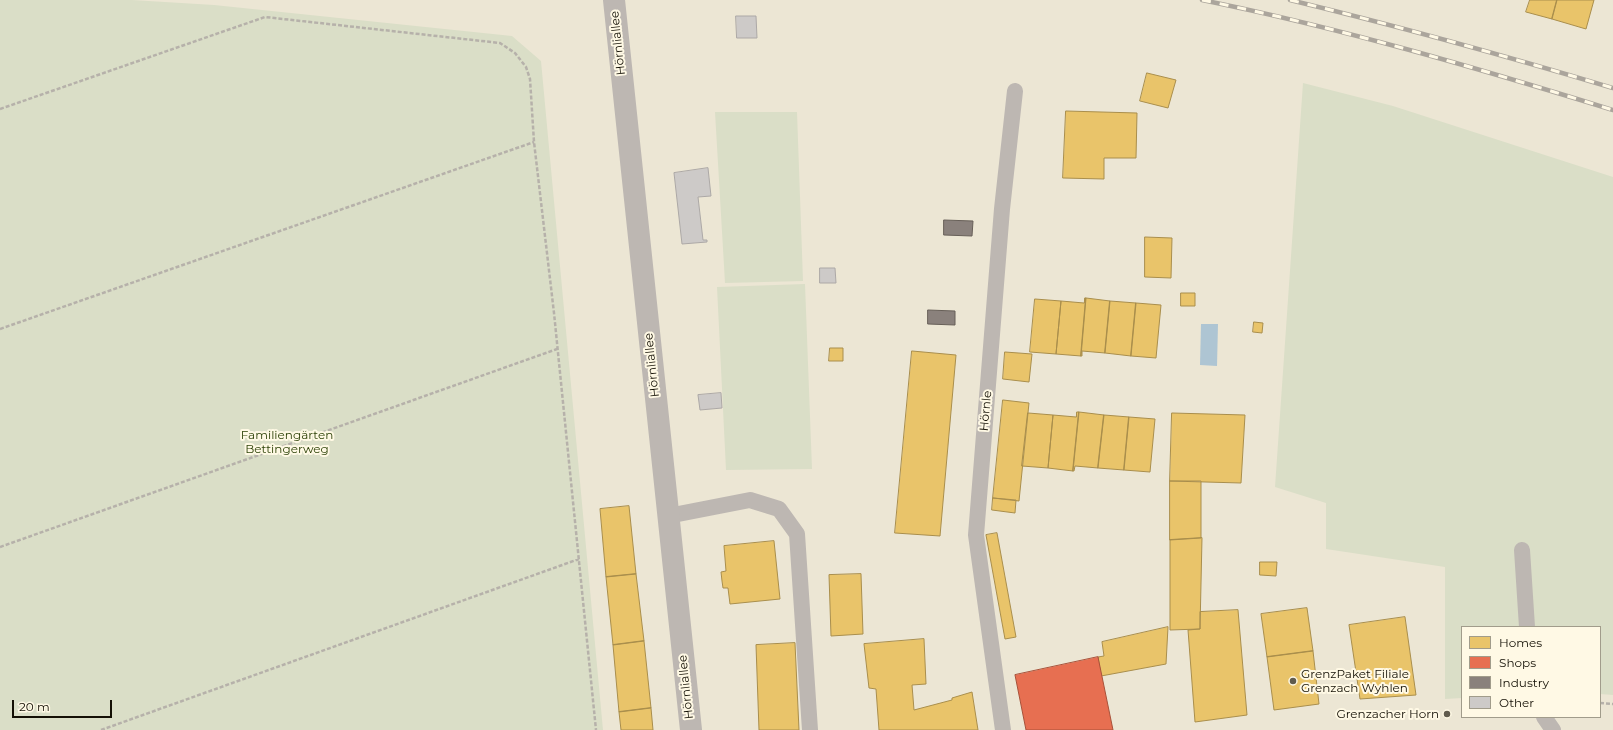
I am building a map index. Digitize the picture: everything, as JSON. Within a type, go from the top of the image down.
[{"type":"street","name":"Hörnliallee","points":[[614,0],[691,730]]},
{"type":"lane","name":"Hörnle","points":[[1004,730],[976,535],[1002,209],[1015,91]]},
{"type":"lane","points":[[668,516],[750,500],[779,509],[797,534],[810,730]]},
{"type":"lane","points":[[1522,550],[1526,626]]},
{"type":"lane","points":[[1545,718],[1553,730]]},
{"type":"path","points":[[0,109],[265,17],[500,43],[515,52],[526,67],[530,79],[534,142],[596,730]]},
{"type":"path","points":[[0,329],[534,142]]},
{"type":"path","points":[[0,547],[557,349]]},
{"type":"path","points":[[101,730],[579,559]]},
{"type":"path","points":[[1601,703],[1613,704]]},
{"type":"green space","name":"Familiengärten Bettingerweg","points":[[0,0],[132,0],[214,5],[512,36],[541,61],[603,730],[0,730]]},
{"type":"green space","points":[[1303,83],[1393,106],[1613,177],[1613,695],[1601,694],[1601,626],[1461,626],[1461,698],[1445,699],[1445,567],[1326,549],[1326,503],[1275,487]]},
{"type":"green space","points":[[715,112],[797,112],[803,281],[725,283]]},
{"type":"green space","points":[[805,284],[812,469],[726,470],[717,287]]},
{"type":"water","points":[[1201,324],[1218,324],[1217,366],[1200,365]]},
{"type":"building: Homes","points":[[1530,0],[1557,0],[1552,19],[1526,12]]},
{"type":"building: Homes","points":[[1557,0],[1594,0],[1586,29],[1552,19]]},
{"type":"building: Homes","points":[[1147,73],[1176,80],[1168,108],[1140,101]]},
{"type":"building: Homes","points":[[1066,111],[1137,113],[1136,158],[1104,158],[1104,179],[1063,178]]},
{"type":"building: Homes","points":[[1145,237],[1172,238],[1171,278],[1145,277]]},
{"type":"building: Homes","points":[[1181,293],[1195,293],[1195,306],[1181,306]]},
{"type":"building: Homes","points":[[1085,298],[1081,356],[1056,354],[1061,301],[1084,303]]},
{"type":"building: Homes","points":[[1086,298],[1110,301],[1105,353],[1082,351],[1081,356]]},
{"type":"building: Homes","points":[[1035,299],[1061,301],[1056,354],[1030,352]]},
{"type":"building: Homes","points":[[1110,301],[1136,303],[1131,356],[1105,353]]},
{"type":"building: Homes","points":[[1136,303],[1161,305],[1156,358],[1131,356]]},
{"type":"building: Homes","points":[[1254,322],[1263,323],[1262,333],[1253,332]]},
{"type":"building: Homes","points":[[830,348],[843,348],[843,361],[829,361]]},
{"type":"building: Homes","points":[[912,351],[956,355],[940,536],[895,533]]},
{"type":"building: Homes","points":[[1005,352],[1032,354],[1029,382],[1003,379]]},
{"type":"building: Homes","points":[[1003,400],[1029,403],[1019,501],[993,498]]},
{"type":"building: Homes","points":[[1077,412],[1079,412],[1073,471],[1048,468],[1053,415],[1076,417]]},
{"type":"building: Homes","points":[[1079,412],[1104,415],[1098,468],[1075,466],[1073,471]]},
{"type":"building: Homes","points":[[1028,413],[1053,415],[1048,468],[1022,466]]},
{"type":"building: Homes","points":[[1172,413],[1245,415],[1241,483],[1170,481]]},
{"type":"building: Homes","points":[[1104,415],[1129,417],[1124,470],[1098,468]]},
{"type":"building: Homes","points":[[1129,417],[1155,419],[1150,472],[1124,470]]},
{"type":"building: Homes","points":[[1170,481],[1201,481],[1201,538],[1170,540]]},
{"type":"building: Homes","points":[[993,498],[1016,500],[1015,513],[992,510]]},
{"type":"building: Homes","points":[[629,506],[636,574],[606,577],[600,509]]},
{"type":"building: Homes","points":[[997,533],[1016,637],[1005,639],[986,535]]},
{"type":"building: Homes","points":[[1202,538],[1200,629],[1170,630],[1170,540]]},
{"type":"building: Homes","points":[[774,541],[780,599],[730,604],[728,588],[723,588],[721,572],[726,571],[724,546]]},
{"type":"building: Homes","points":[[1260,562],[1277,562],[1276,576],[1260,575]]},
{"type":"building: Homes","points":[[636,574],[644,641],[613,645],[606,577]]},
{"type":"building: Homes","points":[[861,574],[863,634],[831,636],[829,575]]},
{"type":"building: Homes","points":[[1307,608],[1313,651],[1267,657],[1261,614]]},
{"type":"building: Homes","points":[[1238,610],[1247,715],[1195,722],[1188,630],[1200,629],[1200,612]]},
{"type":"building: Homes","points":[[1405,617],[1416,695],[1360,699],[1349,625]]},
{"type":"building: Homes","points":[[1168,627],[1166,664],[1101,676],[1098,657],[1104,656],[1102,642]]},
{"type":"building: Homes","points":[[924,639],[926,684],[912,685],[914,710],[952,700],[952,698],[972,692],[978,730],[879,730],[876,689],[869,688],[864,644]]},
{"type":"building: Homes","points":[[644,641],[651,708],[619,712],[613,645]]},
{"type":"building: Homes","points":[[795,643],[799,730],[759,730],[756,645]]},
{"type":"building: Homes","name":"GrenzPaket Filiale Grenzach Wyhlen","points":[[1313,651],[1319,704],[1274,710],[1267,657]]},
{"type":"building: Homes","points":[[651,708],[653,730],[621,730],[619,712]]},
{"type":"building: Shops","points":[[1098,657],[1113,730],[1026,730],[1015,675]]},
{"type":"building: Industry","points":[[944,220],[973,221],[972,236],[944,235]]},
{"type":"building: Industry","points":[[928,310],[955,311],[955,325],[928,324]]},
{"type":"building: Other","points":[[736,16],[756,16],[757,38],[737,38]]},
{"type":"building: Other","points":[[708,168],[711,196],[698,197],[703,240],[707,240],[707,242],[682,244],[674,173]]},
{"type":"building: Other","points":[[820,268],[835,268],[836,283],[820,283]]},
{"type":"building: Other","points":[[721,393],[722,408],[700,410],[698,395]]},
{"type":"railway","points":[[1202,0],[1357,36],[1511,79],[1613,110]]},
{"type":"railway","points":[[1290,0],[1371,20],[1533,64],[1613,88]]},
{"type":"place","name":"GrenzPaket Filiale Grenzach Wyhlen","points":[[1293,681]]},
{"type":"place","name":"Grenzacher Horn","points":[[1447,714]]}]
